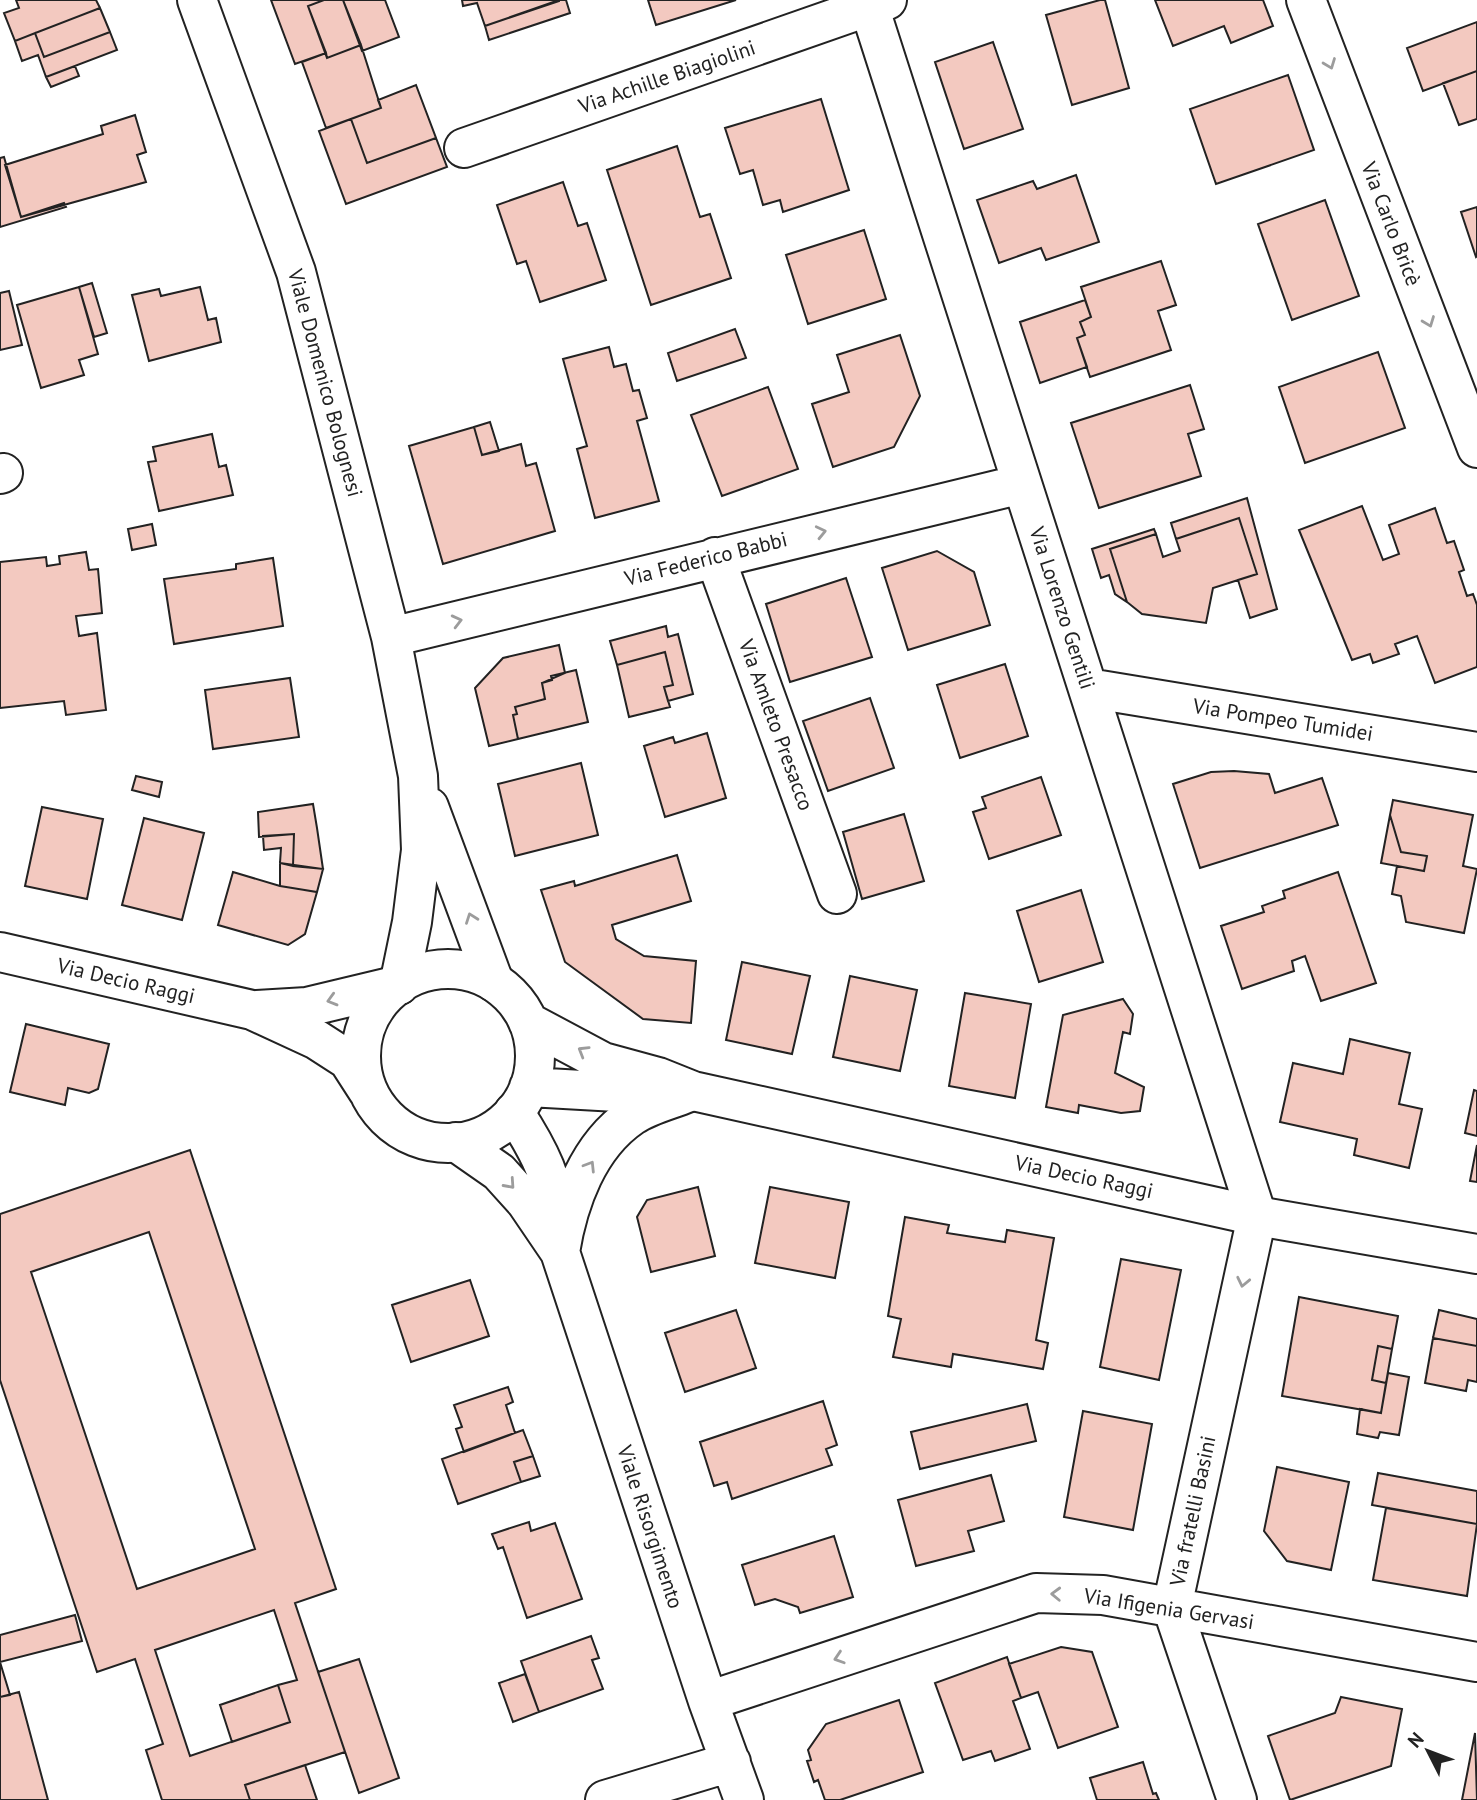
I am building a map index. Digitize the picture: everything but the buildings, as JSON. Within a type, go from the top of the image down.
[{"type":"street","name":"Viale Domenico Bolognesi","points":[[197,0],[296,272],[391,637],[418,776],[421,850],[412,922],[399,985]]},
{"type":"street","name":"Via Carlo Bricè","points":[[1306,0],[1477,448]]},
{"type":"street","name":"Via Achille Biagiolini","points":[[464,148],[874,2]]},
{"type":"street","name":"Via Lorenzo Gentili","points":[[874,2],[1022,484],[1257,1216]]},
{"type":"street","name":"Via Federico Babbi","points":[[391,637],[1022,484]]},
{"type":"street","name":"Via Amleto Presacco","points":[[715,557],[837,894]]},
{"type":"street","name":"Via Pompeo Tumidei","points":[[1088,688],[1477,751]]},
{"type":"street","name":"Viale Domenico Bolognesi","points":[[418,776],[494,982]]},
{"type":"street","name":"Via Decio Raggi","points":[[0,952],[252,1010],[317,1040],[348,1060],[377,1107],[404,1131],[420,1138],[456,1142],[488,1133],[522,1099],[534,1044],[528,1022],[514,1000],[494,982],[468,971],[424,972],[399,985],[307,1007],[252,1010]]},
{"type":"street","name":"Via Decio Raggi","points":[[368,1091],[361,1062],[364,1033],[377,1006],[399,985]]},
{"type":"street","name":"Via Decio Raggi","points":[[528,1022],[603,1062],[658,1077],[693,1091],[1257,1216],[1477,1254]]},
{"type":"street","name":"Via Decio Raggi","points":[[522,1099],[594,1089],[640,1095],[693,1091]]},
{"type":"street","points":[[560,1252],[571,1199],[602,1146],[632,1116],[693,1091]]},
{"type":"street","name":"Viale Risorgimento","points":[[522,1099],[551,1178],[557,1203],[560,1252],[708,1701],[744,1800]]},
{"type":"street","name":"Viale Risorgimento","points":[[456,1142],[499,1172],[526,1202],[560,1252]]},
{"type":"street","name":"Via fratelli Basini","points":[[1237,1800],[1172,1607],[1257,1216]]},
{"type":"street","name":"Via Ifigenia Gervasi","points":[[708,1701],[1035,1593],[1103,1595],[1477,1662]]},
{"type":"street","points":[[606,1800],[731,1762]]}]
